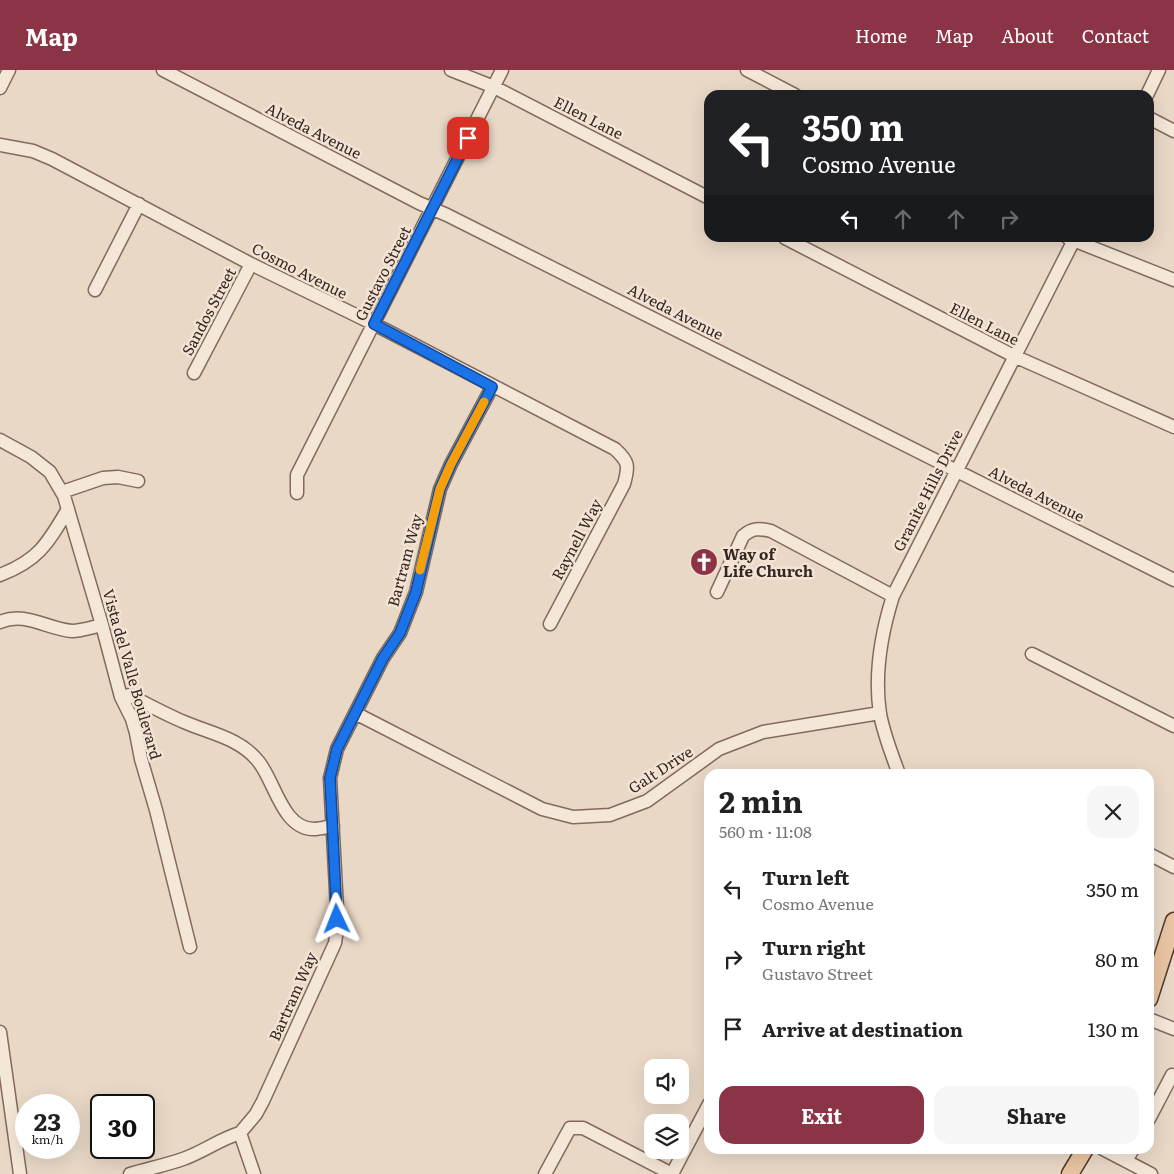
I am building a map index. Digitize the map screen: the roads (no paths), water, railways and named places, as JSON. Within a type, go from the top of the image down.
[{"type":"main road","points":[[1154,983],[1174,921]]},
{"type":"main road","points":[[1070,1174],[1082,1154]]},
{"type":"street","points":[[0,88],[9,70]]},
{"type":"street","name":"Alveda Avenue","points":[[164,70],[412,199],[1174,580]]},
{"type":"street","name":"Ellen Lane","points":[[451,70],[494,86],[704,195]]},
{"type":"street","name":"Gustavo Street","points":[[297,493],[297,475],[502,70]]},
{"type":"street","points":[[747,70],[785,90]]},
{"type":"street","points":[[1150,90],[1160,70]]},
{"type":"street","points":[[1154,121],[1174,132]]},
{"type":"street","name":"Cosmo Avenue","points":[[0,145],[33,152],[52,159],[251,264],[374,324],[492,387],[615,449],[624,458],[628,467]]},
{"type":"street","points":[[95,290],[139,204]]},
{"type":"street","name":"Ellen Lane","points":[[793,242],[1014,356],[1174,427]]},
{"type":"street","name":"Granite Hills Drive","points":[[897,769],[880,713],[878,683],[879,654],[893,596],[1070,242]]},
{"type":"street","points":[[1082,242],[1174,280]]},
{"type":"street","name":"Sandos Street","points":[[194,373],[251,264]]},
{"type":"street","name":"Bartram Way","points":[[240,1133],[256,1114],[263,1101],[335,943],[337,909],[330,778],[337,749],[383,658],[400,633],[416,592],[440,489],[451,464],[492,387]]},
{"type":"street","name":"Vista del Valle Boulevard","points":[[0,440],[31,457],[50,472],[62,492],[68,508],[121,696],[132,719],[136,733],[141,759],[156,810],[190,947]]},
{"type":"street","name":"Raynell Way","points":[[550,624],[624,484],[628,467]]},
{"type":"street","points":[[62,492],[103,478],[118,477],[138,481]]},
{"type":"street","points":[[0,574],[17,568],[35,556],[50,539],[68,508]]},
{"type":"street","points":[[716,592],[743,536],[749,531],[758,528],[771,531],[893,596]]},
{"type":"street","points":[[0,622],[9,618],[25,619],[72,631],[102,624]]},
{"type":"street","points":[[1032,654],[1174,726]]},
{"type":"street","points":[[121,696],[129,695],[185,723],[234,742],[250,752],[259,761],[290,819],[312,829],[333,826]]},
{"type":"street","name":"Galt Drive","points":[[355,713],[542,809],[573,817],[610,815],[646,801],[719,749],[763,732],[880,713]]},
{"type":"street","points":[[1154,857],[1174,867]]},
{"type":"street","points":[[1154,1021],[1174,1029]]},
{"type":"street","points":[[0,1039],[20,1174]]},
{"type":"street","points":[[1154,1109],[1172,1075],[1174,1076]]},
{"type":"street","points":[[545,1174],[570,1128],[583,1128],[672,1174],[704,1113]]},
{"type":"street","points":[[130,1174],[182,1159],[214,1145],[226,1137],[240,1133],[254,1174]]},
{"type":"street","points":[[1112,1154],[1151,1174]]},
{"type":"street","points":[[1126,1161],[1130,1154]]},
{"type":"place","name":"Way of Life Church","points":[[704,562]]}]
